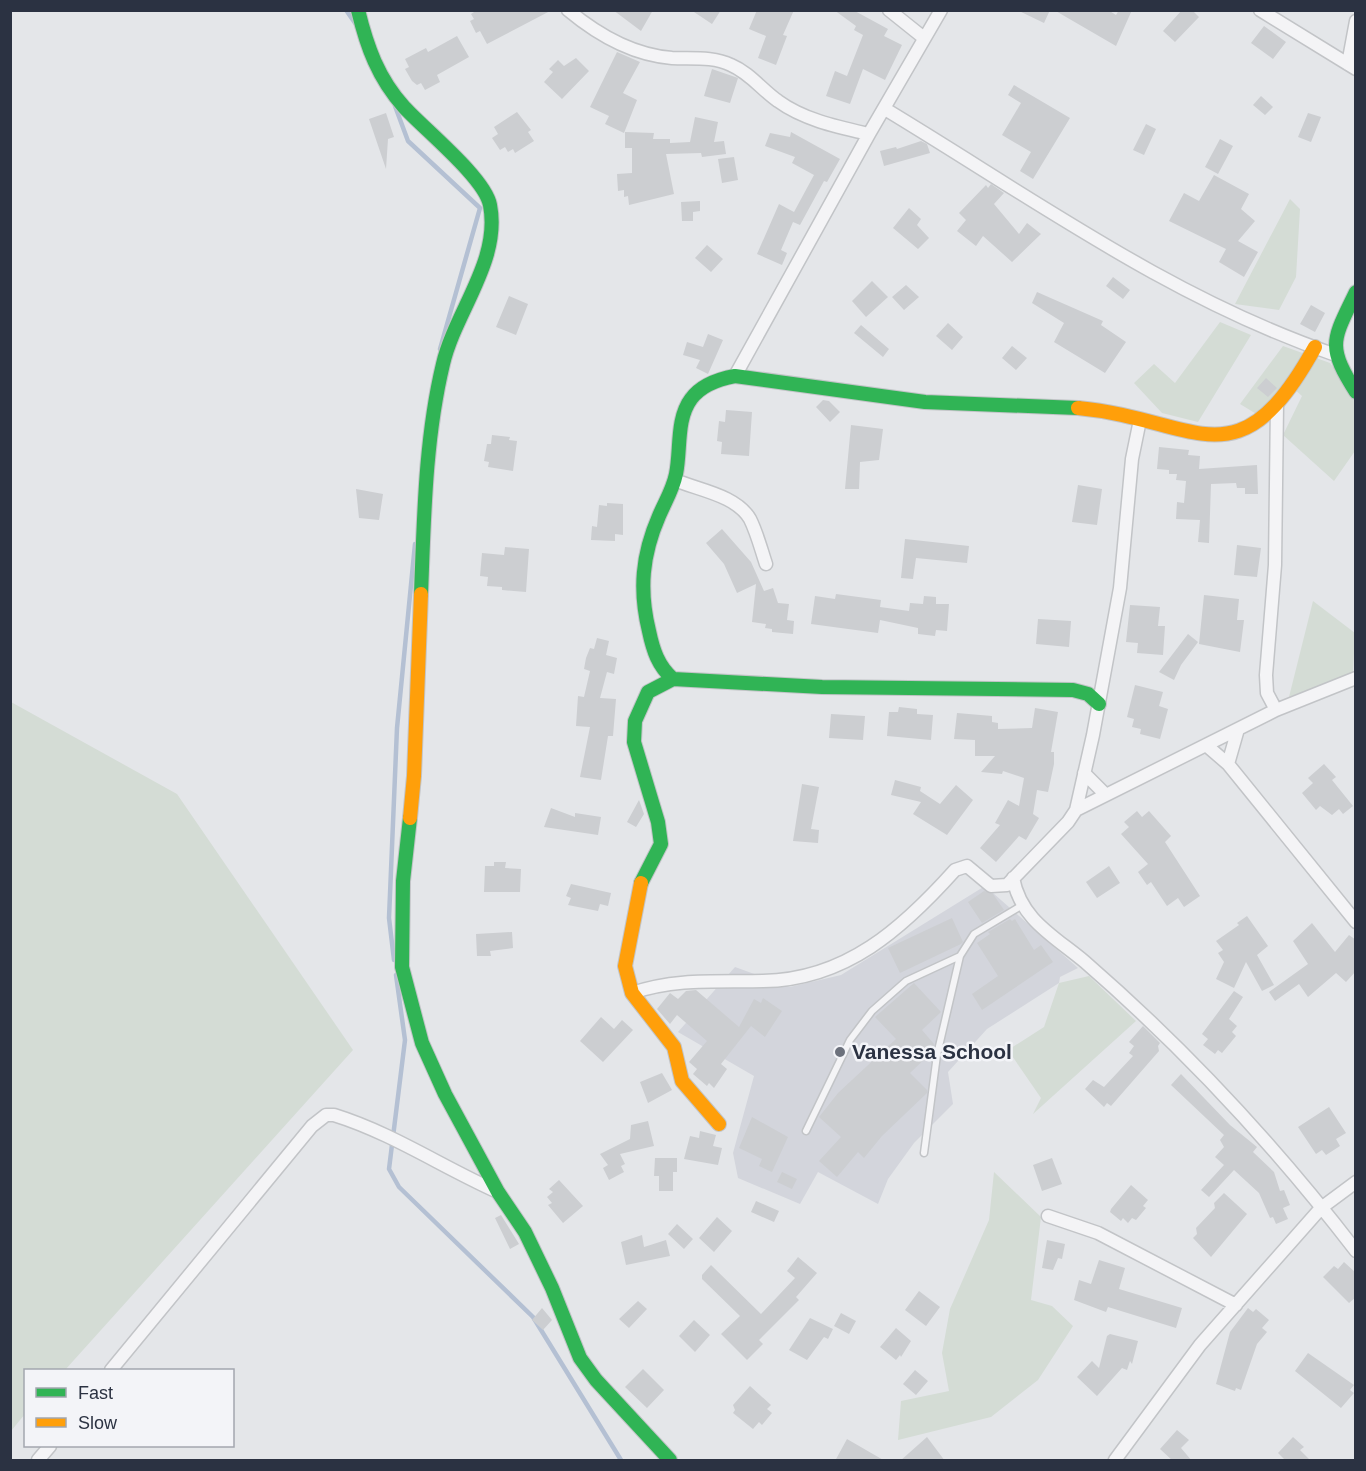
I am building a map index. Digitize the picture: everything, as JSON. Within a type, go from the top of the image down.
[{"type":"street","points":[[358,10],[367,48],[382,78],[403,106],[477,181],[490,203],[492,232],[485,258],[444,362],[431,430],[424,519],[414,776],[401,927],[402,967],[422,1043],[445,1094],[498,1192],[525,1232],[552,1288],[569,1336],[580,1358],[670,1461]]},
{"type":"street","points":[[568,10],[589,27],[630,49],[650,55],[712,60],[730,64],[749,75],[776,100],[791,109],[828,123],[869,134]]},
{"type":"street","points":[[889,10],[924,38]]},
{"type":"street","points":[[735,376],[869,134],[941,10]]},
{"type":"street","points":[[1260,10],[1352,66],[1356,21]]},
{"type":"street","points":[[885,109],[1142,269],[1229,311],[1333,354]]},
{"type":"street","points":[[1356,292],[1334,339],[1333,354],[1356,392]]},
{"type":"street","points":[[673,679],[658,666],[639,585],[648,542],[675,480],[685,412],[691,400],[711,384],[735,376],[926,402],[1089,409],[1171,428],[1219,436],[1237,432],[1258,423],[1277,404],[1301,372],[1315,347]]},
{"type":"street","points":[[1276,710],[1267,693],[1266,675],[1275,565],[1277,404]]},
{"type":"street","points":[[1076,810],[1099,704],[1120,588],[1132,459],[1140,420]]},
{"type":"street","points":[[675,480],[730,501],[742,509],[752,524],[766,564]]},
{"type":"street","points":[[632,993],[655,985],[684,980],[764,981],[823,971],[853,960],[899,928],[960,867],[967,866],[975,870],[991,886],[1007,885],[1054,838],[1076,810],[1276,710],[1356,678]]},
{"type":"street","points":[[719,1124],[689,1093],[682,1081],[674,1047],[632,993],[625,966],[639,884],[645,871],[658,854],[661,844],[658,822],[639,769],[634,742],[634,721],[648,693],[673,679],[733,680],[822,687],[1073,690],[1088,694],[1099,704]]},
{"type":"street","points":[[1228,764],[1238,729]]},
{"type":"street","points":[[1206,745],[1228,764],[1356,922]]},
{"type":"street","points":[[1084,773],[1105,794]]},
{"type":"street","points":[[1013,878],[1021,906],[1039,926],[1117,990],[1186,1058],[1321,1208],[1356,1251]]},
{"type":"street","points":[[113,1369],[312,1126],[326,1115],[334,1115],[385,1133],[443,1166],[498,1192]]},
{"type":"street","points":[[1115,1461],[1200,1345],[1321,1208],[1356,1182]]},
{"type":"street","points":[[1048,1216],[1098,1233],[1236,1305]]},
{"type":"street","points":[[38,1461],[49,1447]]},
{"type":"lane","points":[[924,1153],[936,1055],[960,956],[974,934],[1021,906]]},
{"type":"lane","points":[[806,1131],[850,1040],[872,1011],[906,981],[960,956]]},
{"type":"shaded area","points":[[1290,199],[1300,209],[1296,277],[1279,310],[1235,304]]},
{"type":"shaded area","points":[[1220,322],[1251,335],[1198,422],[1162,413],[1134,383],[1154,364],[1175,383]]},
{"type":"shaded area","points":[[1283,346],[1330,363],[1355,395],[1355,451],[1334,481],[1283,435],[1302,396],[1285,381],[1258,415],[1240,404]]},
{"type":"shaded area","points":[[1313,601],[1355,633],[1353,673],[1289,697]]},
{"type":"shaded area","points":[[11,702],[177,794],[353,1050],[66,1369],[24,1369],[24,1415],[11,1431]]},
{"type":"shaded area","name":"Vanessa School","points":[[985,886],[1078,968],[1060,977],[1059,983],[987,1029],[948,1072],[953,1104],[914,1143],[888,1179],[878,1204],[818,1172],[800,1204],[738,1178],[733,1153],[754,1076],[678,1032],[735,967],[790,987],[841,975]]},
{"type":"shaded area","points":[[1089,976],[1136,1021],[1033,1114],[1041,1098],[1008,1050],[1044,1027],[1059,983]]},
{"type":"shaded area","points":[[994,1172],[1041,1217],[1031,1300],[1052,1306],[1073,1326],[1038,1380],[991,1417],[898,1440],[901,1401],[949,1391],[942,1353],[950,1309],[989,1220]]},
{"type":"building","points":[[477,10],[552,10],[487,44],[480,31],[476,33],[470,21],[474,19],[471,14]]},
{"type":"building","points":[[613,10],[653,10],[641,31]]},
{"type":"building","points":[[691,10],[721,10],[712,24]]},
{"type":"building","points":[[757,10],[794,10],[783,35],[787,36],[776,65],[758,58],[766,36],[749,29]]},
{"type":"building","points":[[834,10],[853,10],[888,29],[884,36],[902,45],[885,80],[863,69],[850,104],[826,96],[835,71],[847,76],[863,35],[854,30],[856,26]]},
{"type":"building","points":[[1017,10],[1050,10],[1044,23]]},
{"type":"building","points":[[1054,10],[1108,10],[1116,15],[1119,10],[1132,10],[1116,46]]},
{"type":"building","points":[[1182,10],[1192,10],[1199,17],[1175,42],[1163,31]]},
{"type":"building","points":[[1264,26],[1286,42],[1273,59],[1251,43]]},
{"type":"building","points":[[457,36],[469,57],[437,75],[440,82],[425,90],[421,83],[417,85],[412,81],[405,69],[409,67],[405,59],[426,48],[428,52]]},
{"type":"building","points":[[617,52],[640,62],[623,93],[637,100],[624,133],[605,124],[609,116],[590,107]]},
{"type":"building","points":[[576,58],[589,71],[562,99],[544,82],[553,72],[549,69],[558,60],[564,66]]},
{"type":"building","points":[[712,69],[738,78],[730,103],[704,96]]},
{"type":"building","points":[[1014,85],[1070,118],[1033,179],[1020,171],[1031,152],[1002,135],[1021,103],[1008,95]]},
{"type":"building","points":[[1261,96],[1273,107],[1265,115],[1253,105]]},
{"type":"building","points":[[517,112],[531,130],[528,132],[534,141],[515,153],[513,149],[508,152],[505,147],[500,150],[492,138],[498,134],[494,127]]},
{"type":"building","points":[[386,113],[394,137],[388,139],[386,169],[369,119]]},
{"type":"building","points":[[1308,113],[1321,117],[1311,142],[1298,137]]},
{"type":"building","points":[[695,117],[718,122],[714,142],[724,141],[726,154],[702,157],[701,153],[666,154],[674,194],[629,205],[628,196],[624,197],[624,190],[618,191],[617,174],[632,173],[632,148],[625,148],[625,132],[654,133],[653,139],[670,139],[670,143],[690,142]]},
{"type":"building","points":[[1146,124],[1156,129],[1144,155],[1133,150]]},
{"type":"building","points":[[791,132],[840,159],[827,182],[824,181],[800,225],[793,222],[781,250],[787,253],[782,265],[757,254],[779,204],[794,212],[814,175],[792,163],[795,157],[765,146],[770,133],[790,137]]},
{"type":"building","points":[[1220,139],[1233,146],[1218,174],[1205,167]]},
{"type":"building","points":[[921,141],[927,144],[930,153],[884,166],[880,151],[896,147],[897,149]]},
{"type":"building","points":[[734,157],[738,180],[722,183],[718,159]]},
{"type":"building","points":[[1214,175],[1249,194],[1241,209],[1255,221],[1238,241],[1258,252],[1244,277],[1219,262],[1226,249],[1169,221],[1184,193],[1199,201]]},
{"type":"building","points":[[991,184],[1004,193],[994,204],[1019,234],[1027,223],[1041,234],[1012,262],[983,236],[976,246],[957,231],[966,220],[959,213],[986,185],[988,188]]},
{"type":"building","points":[[700,201],[700,211],[693,212],[693,221],[682,221],[681,202]]},
{"type":"building","points":[[909,208],[921,219],[917,225],[929,238],[918,249],[893,228]]},
{"type":"building","points":[[707,245],[723,259],[711,272],[695,258]]},
{"type":"building","points":[[1113,277],[1130,290],[1123,299],[1106,286]]},
{"type":"building","points":[[872,281],[888,297],[866,317],[852,301]]},
{"type":"building","points":[[906,285],[919,297],[904,310],[892,297]]},
{"type":"building","points":[[1037,292],[1103,321],[1101,325],[1126,342],[1105,373],[1054,342],[1064,323],[1032,303]]},
{"type":"building","points":[[509,296],[528,304],[516,335],[496,327]]},
{"type":"building","points":[[1311,305],[1325,313],[1315,332],[1300,324]]},
{"type":"building","points":[[948,323],[963,337],[952,350],[936,336]]},
{"type":"building","points":[[861,325],[889,349],[883,357],[854,333]]},
{"type":"building","points":[[708,334],[723,340],[708,374],[696,368],[700,360],[683,355],[687,342],[703,347]]},
{"type":"building","points":[[1012,346],[1027,358],[1016,370],[1002,358]]},
{"type":"building","points":[[1266,378],[1277,388],[1268,397],[1257,388]]},
{"type":"building","points":[[823,400],[829,401],[840,412],[830,422],[816,407]]},
{"type":"building","points":[[726,410],[752,412],[749,456],[721,454],[722,442],[717,441],[719,421],[725,422]]},
{"type":"building","points":[[851,425],[883,429],[879,460],[860,462],[859,489],[845,489]]},
{"type":"building","points":[[492,435],[510,437],[509,440],[517,441],[513,471],[488,467],[489,462],[484,461],[487,444],[491,444]]},
{"type":"building","points":[[1159,447],[1189,450],[1188,455],[1200,456],[1199,469],[1257,465],[1258,494],[1245,494],[1245,488],[1237,488],[1236,483],[1211,484],[1209,543],[1198,542],[1200,520],[1176,519],[1177,502],[1184,503],[1186,481],[1176,480],[1177,474],[1169,474],[1169,470],[1157,469]]},
{"type":"building","points":[[1078,485],[1102,489],[1097,525],[1072,522]]},
{"type":"building","points":[[356,489],[383,494],[379,520],[359,518]]},
{"type":"building","points":[[607,503],[623,504],[623,535],[615,534],[615,541],[591,540],[592,526],[597,527],[599,505],[607,506]]},
{"type":"building","points":[[722,529],[751,562],[764,591],[773,588],[778,603],[789,604],[787,620],[794,621],[793,634],[772,632],[772,629],[765,628],[766,624],[752,622],[756,584],[737,593],[724,564],[706,543]]},
{"type":"building","points":[[905,539],[969,546],[967,563],[916,558],[913,579],[901,578]]},
{"type":"building","points":[[1237,545],[1261,548],[1257,577],[1234,575]]},
{"type":"building","points":[[505,547],[529,549],[526,592],[487,586],[488,577],[480,576],[482,553],[504,555]]},
{"type":"building","points":[[836,594],[881,600],[880,607],[909,611],[910,603],[923,604],[924,596],[936,597],[936,604],[949,604],[947,631],[936,630],[935,636],[918,634],[918,628],[880,620],[878,633],[811,624],[815,596],[835,599]]},
{"type":"building","points":[[1204,595],[1239,599],[1237,620],[1244,620],[1240,652],[1199,644]]},
{"type":"building","points":[[1130,605],[1160,607],[1158,626],[1165,626],[1163,655],[1137,653],[1138,643],[1126,642]]},
{"type":"building","points":[[1038,619],[1071,621],[1069,647],[1036,644]]},
{"type":"building","points":[[1188,634],[1198,642],[1181,665],[1174,680],[1159,672]]},
{"type":"building","points":[[597,638],[609,641],[606,655],[617,658],[614,674],[607,672],[600,698],[616,699],[613,736],[608,736],[601,780],[580,777],[590,727],[576,726],[578,696],[584,697],[590,671],[584,669],[586,658],[590,648],[594,649]]},
{"type":"building","points":[[1135,685],[1163,692],[1159,706],[1168,709],[1160,739],[1140,734],[1141,729],[1132,727],[1134,719],[1127,717]]},
{"type":"building","points":[[899,707],[917,709],[917,714],[933,715],[931,740],[887,736],[889,712],[898,712]]},
{"type":"building","points":[[1035,708],[1058,712],[1051,752],[1054,752],[1054,764],[1048,792],[1037,790],[1033,814],[1039,818],[1026,840],[1019,836],[996,862],[980,848],[1000,825],[995,823],[1008,800],[1019,806],[1024,778],[1003,771],[1002,774],[981,772],[995,756],[975,756],[975,740],[954,739],[957,713],[992,716],[992,722],[998,723],[998,729],[1032,728]]},
{"type":"building","points":[[831,714],[865,716],[863,740],[829,738]]},
{"type":"building","points":[[1324,764],[1336,777],[1332,780],[1353,806],[1343,814],[1339,809],[1332,815],[1320,806],[1316,810],[1302,793],[1313,783],[1308,778]]},
{"type":"building","points":[[895,780],[921,787],[920,791],[940,804],[956,785],[973,800],[947,835],[913,814],[921,802],[891,795]]},
{"type":"building","points":[[802,784],[819,787],[811,829],[819,830],[818,843],[793,841]]},
{"type":"building","points":[[639,800],[644,814],[636,827],[627,822]]},
{"type":"building","points":[[551,808],[575,817],[575,813],[601,817],[598,835],[544,827]]},
{"type":"building","points":[[1137,811],[1142,817],[1149,811],[1171,836],[1165,842],[1200,896],[1184,907],[1178,898],[1167,906],[1151,882],[1147,885],[1138,872],[1148,864],[1121,834],[1129,827],[1124,822]]},
{"type":"building","points":[[494,862],[506,862],[505,868],[521,869],[520,892],[484,892],[485,866],[494,866]]},
{"type":"building","points":[[1109,866],[1120,883],[1097,898],[1086,882]]},
{"type":"building","points":[[571,884],[611,893],[608,906],[600,904],[598,911],[568,905],[571,898],[566,896]]},
{"type":"building","points":[[984,891],[993,894],[1004,910],[982,923],[968,902]]},
{"type":"building","points":[[1247,916],[1268,946],[1257,955],[1274,985],[1262,991],[1246,962],[1234,988],[1216,979],[1224,962],[1218,953],[1223,950],[1216,941],[1239,925],[1237,923]]},
{"type":"building","points":[[952,918],[963,942],[900,973],[888,948]]},
{"type":"building","points":[[1010,919],[1012,921],[1015,919],[1034,950],[1041,945],[1053,962],[982,1010],[972,994],[998,976],[977,943],[990,934],[988,932]]},
{"type":"building","points":[[1312,923],[1335,952],[1349,935],[1356,940],[1356,971],[1346,982],[1336,973],[1308,997],[1299,984],[1275,1001],[1269,992],[1308,964],[1293,941]]},
{"type":"building","points":[[512,932],[513,948],[490,951],[491,956],[477,956],[476,934]]},
{"type":"building","points":[[914,983],[941,1012],[922,1030],[934,1044],[932,1052],[910,1073],[927,1090],[927,1093],[882,1136],[864,1158],[858,1152],[837,1177],[819,1161],[841,1137],[819,1117],[838,1093],[896,1039],[875,1017]]},
{"type":"building","points":[[696,990],[739,1027],[754,999],[761,1003],[763,998],[782,1011],[765,1037],[751,1026],[721,1064],[727,1069],[714,1088],[709,1083],[707,1086],[693,1074],[697,1069],[689,1062],[707,1041],[677,1015],[670,1024],[657,1009],[670,993],[678,999],[686,991]]},
{"type":"building","points":[[1234,991],[1243,997],[1229,1019],[1237,1026],[1232,1032],[1236,1036],[1222,1053],[1218,1050],[1215,1054],[1203,1045],[1208,1039],[1202,1034]]},
{"type":"building","points":[[601,1017],[614,1029],[622,1020],[633,1030],[603,1062],[580,1041]]},
{"type":"building","points":[[1143,1026],[1160,1043],[1159,1051],[1111,1106],[1107,1103],[1104,1107],[1085,1089],[1093,1080],[1104,1087],[1133,1056],[1129,1053],[1134,1046],[1129,1042]]},
{"type":"building","points":[[662,1073],[672,1090],[648,1103],[640,1082]]},
{"type":"building","points":[[1181,1074],[1230,1125],[1257,1147],[1253,1152],[1274,1172],[1280,1191],[1284,1190],[1290,1205],[1283,1208],[1288,1219],[1276,1224],[1273,1217],[1270,1218],[1259,1193],[1234,1170],[1209,1197],[1201,1190],[1224,1165],[1215,1157],[1224,1147],[1220,1140],[1224,1135],[1171,1085]]},
{"type":"building","points":[[1329,1107],[1346,1133],[1336,1139],[1340,1146],[1326,1155],[1322,1150],[1316,1154],[1298,1127]]},
{"type":"building","points":[[752,1117],[788,1137],[772,1172],[759,1166],[762,1159],[739,1148]]},
{"type":"building","points":[[648,1121],[654,1146],[620,1154],[625,1164],[621,1166],[624,1172],[609,1180],[603,1168],[608,1165],[600,1154],[630,1139],[631,1125]]},
{"type":"building","points":[[700,1131],[716,1135],[713,1146],[722,1148],[718,1165],[684,1159],[690,1136],[699,1138]]},
{"type":"building","points":[[655,1158],[677,1158],[677,1172],[673,1172],[673,1191],[659,1191],[659,1176],[654,1176]]},
{"type":"building","points":[[1052,1158],[1062,1184],[1042,1191],[1033,1165]]},
{"type":"building","points":[[782,1172],[797,1179],[792,1189],[777,1182]]},
{"type":"building","points":[[559,1180],[583,1206],[563,1223],[548,1205],[552,1203],[547,1197],[553,1192],[549,1189]]},
{"type":"building","points":[[1131,1185],[1148,1200],[1143,1206],[1146,1208],[1136,1220],[1132,1218],[1128,1223],[1123,1218],[1121,1221],[1110,1212]]},
{"type":"building","points":[[1224,1193],[1247,1214],[1211,1257],[1193,1238],[1197,1234],[1196,1228],[1215,1208],[1214,1203]]},
{"type":"building","points":[[756,1201],[779,1211],[774,1222],[751,1212]]},
{"type":"building","points":[[501,1215],[519,1244],[510,1249],[495,1218]]},
{"type":"building","points":[[717,1217],[732,1231],[714,1252],[699,1238]]},
{"type":"building","points":[[677,1224],[693,1239],[684,1249],[668,1234]]},
{"type":"building","points":[[642,1235],[644,1247],[666,1240],[670,1256],[626,1265],[621,1242]]},
{"type":"building","points":[[1047,1240],[1065,1244],[1062,1259],[1058,1258],[1053,1270],[1042,1268]]},
{"type":"building","points":[[798,1257],[817,1273],[796,1297],[799,1300],[759,1340],[763,1344],[747,1360],[721,1334],[740,1316],[702,1279],[702,1275],[711,1265],[761,1314],[795,1278],[787,1271]]},
{"type":"building","points":[[1099,1260],[1125,1268],[1119,1289],[1182,1308],[1176,1328],[1108,1307],[1106,1312],[1074,1300],[1079,1280],[1091,1284]]},
{"type":"building","points":[[1344,1262],[1356,1273],[1356,1297],[1349,1303],[1323,1277],[1334,1266],[1338,1269]]},
{"type":"building","points":[[919,1291],[940,1307],[926,1326],[905,1310]]},
{"type":"building","points":[[638,1301],[647,1309],[629,1328],[619,1319]]},
{"type":"building","points":[[542,1308],[552,1320],[543,1330],[532,1320]]},
{"type":"building","points":[[1248,1308],[1253,1312],[1256,1309],[1269,1320],[1262,1328],[1267,1332],[1257,1344],[1241,1390],[1236,1388],[1235,1391],[1216,1384],[1230,1332]]},
{"type":"building","points":[[841,1313],[856,1321],[849,1334],[834,1326]]},
{"type":"building","points":[[810,1318],[833,1329],[828,1339],[824,1337],[807,1360],[789,1350]]},
{"type":"building","points":[[694,1320],[710,1335],[695,1352],[679,1336]]},
{"type":"building","points":[[896,1328],[911,1341],[901,1357],[900,1355],[896,1360],[880,1347]]},
{"type":"building","points":[[1110,1334],[1138,1341],[1132,1364],[1130,1361],[1127,1370],[1122,1368],[1097,1396],[1077,1377],[1092,1361],[1099,1368],[1107,1336]]},
{"type":"building","points":[[1308,1353],[1354,1385],[1350,1390],[1354,1393],[1341,1408],[1295,1371]]},
{"type":"building","points":[[643,1369],[664,1390],[647,1408],[625,1387]]},
{"type":"building","points":[[915,1370],[928,1381],[916,1395],[903,1384]]},
{"type":"building","points":[[750,1386],[771,1405],[767,1409],[772,1413],[762,1425],[759,1422],[753,1429],[733,1413],[735,1410],[733,1405]]},
{"type":"building","points":[[1177,1430],[1189,1440],[1181,1448],[1192,1461],[1173,1461],[1160,1449]]},
{"type":"building","points":[[927,1437],[945,1461],[900,1461]]},
{"type":"building","points":[[1293,1437],[1304,1447],[1300,1450],[1311,1461],[1286,1461],[1278,1453]]},
{"type":"building","points":[[847,1439],[885,1461],[835,1461]]},
{"type":"waterway","points":[[346,10],[355,23]]},
{"type":"waterway","points":[[395,106],[408,141],[480,208],[440,349]]},
{"type":"waterway","points":[[394,960],[389,918],[397,728],[415,544]]},
{"type":"waterway","points":[[396,975],[405,1040],[389,1169],[399,1187],[533,1317],[621,1460]]},
{"type":"traffic: fast","points":[[358,10],[365,37],[387,85],[404,107],[466,168],[486,194],[490,205],[492,226],[489,246],[475,286],[449,345],[437,392],[426,479],[421,594]]},
{"type":"traffic: fast","points":[[1356,292],[1342,321],[1336,342],[1340,363],[1356,392]]},
{"type":"traffic: fast","points":[[673,679],[660,663],[652,645],[644,601],[644,573],[653,530],[675,480],[683,416],[691,399],[705,386],[735,376],[925,402],[1078,408]]},
{"type":"traffic: fast","points":[[641,883],[661,844],[658,822],[634,742],[635,721],[648,692],[673,679],[822,687],[1073,690],[1088,694],[1099,704]]},
{"type":"traffic: fast","points":[[410,818],[403,881],[402,967],[422,1043],[445,1094],[498,1192],[525,1232],[552,1288],[580,1358],[596,1380],[670,1460]]},
{"type":"traffic: slow","points":[[1078,408],[1119,414],[1185,431],[1212,434],[1237,431],[1262,418],[1287,391],[1315,347]]},
{"type":"traffic: slow","points":[[410,818],[414,776],[421,594]]},
{"type":"traffic: slow","points":[[641,883],[625,966],[632,993],[674,1047],[682,1081],[719,1124]]},
{"type":"place","name":"Vanessa School","points":[[840,1052]]}]
